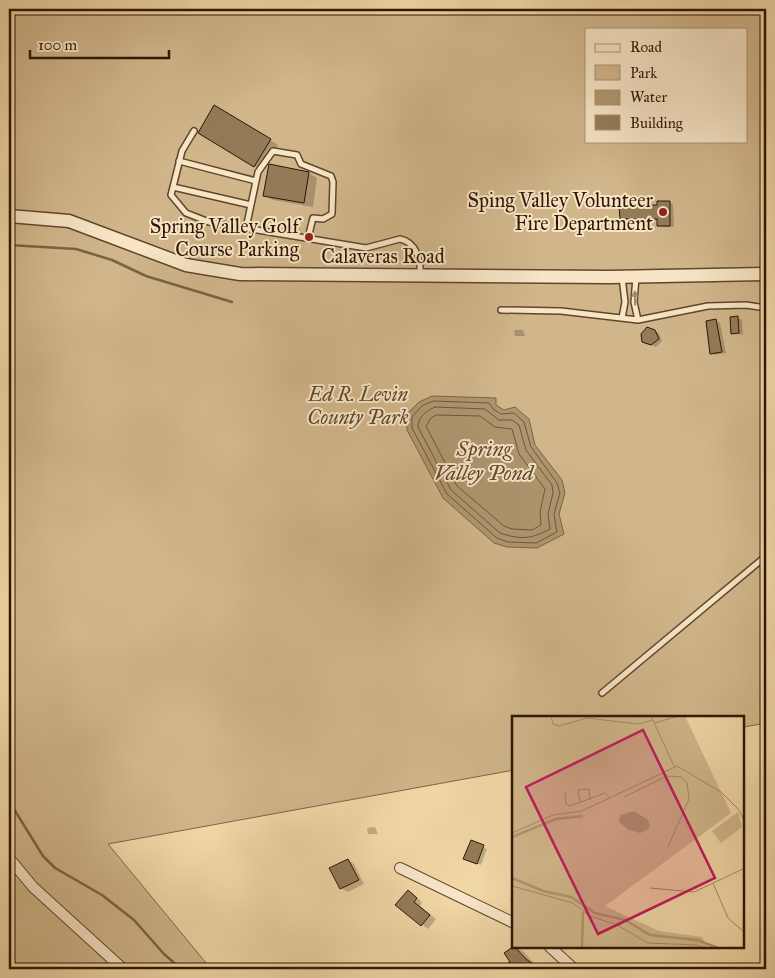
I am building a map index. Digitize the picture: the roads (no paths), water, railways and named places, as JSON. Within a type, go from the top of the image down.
[{"type":"street","name":"Calaveras Road","points":[[9,216],[69,221],[186,265],[240,274],[622,277],[766,274]]},
{"type":"street","points":[[9,858],[33,887],[122,969]]},
{"type":"street","points":[[400,868],[512,922]]},
{"type":"street","points":[[551,948],[574,969]]},
{"type":"lane","points":[[194,131],[182,151],[171,195],[186,213],[209,222],[366,248],[400,239],[406,240],[414,249],[421,265],[420,275]]},
{"type":"lane","points":[[246,228],[258,172],[273,151],[297,156],[301,164],[330,176],[333,190],[332,214],[322,220],[313,218],[308,238]]},
{"type":"lane","points":[[180,161],[256,181]]},
{"type":"lane","points":[[173,187],[251,205]]},
{"type":"lane","points":[[636,276],[634,302],[638,320]]},
{"type":"lane","points":[[622,277],[625,302],[622,318]]},
{"type":"lane","points":[[501,310],[561,311],[638,320],[708,306],[746,305],[766,308]]},
{"type":"lane","points":[[602,693],[766,556]]},
{"type":"water","name":"Spring Valley Pond","points":[[432,396],[496,398],[496,405],[504,410],[515,407],[529,419],[535,445],[562,480],[565,493],[559,514],[564,534],[537,548],[507,547],[494,543],[443,498],[407,430],[406,415],[419,402]]},
{"type":"waterway","points":[[9,245],[76,249],[112,260],[146,276],[232,302]]},
{"type":"waterway","points":[[9,801],[43,856],[55,868],[102,895],[134,920],[164,954],[181,969]]},
{"type":"place","name":"Sping Valley Volunteer Fire Department","points":[[663,212]]},
{"type":"place","name":"Spring Valley Golf Course Parking","points":[[309,237]]},
{"type":"park label","name":"Ed R. Levin County Park","points":[[358,406]]}]
